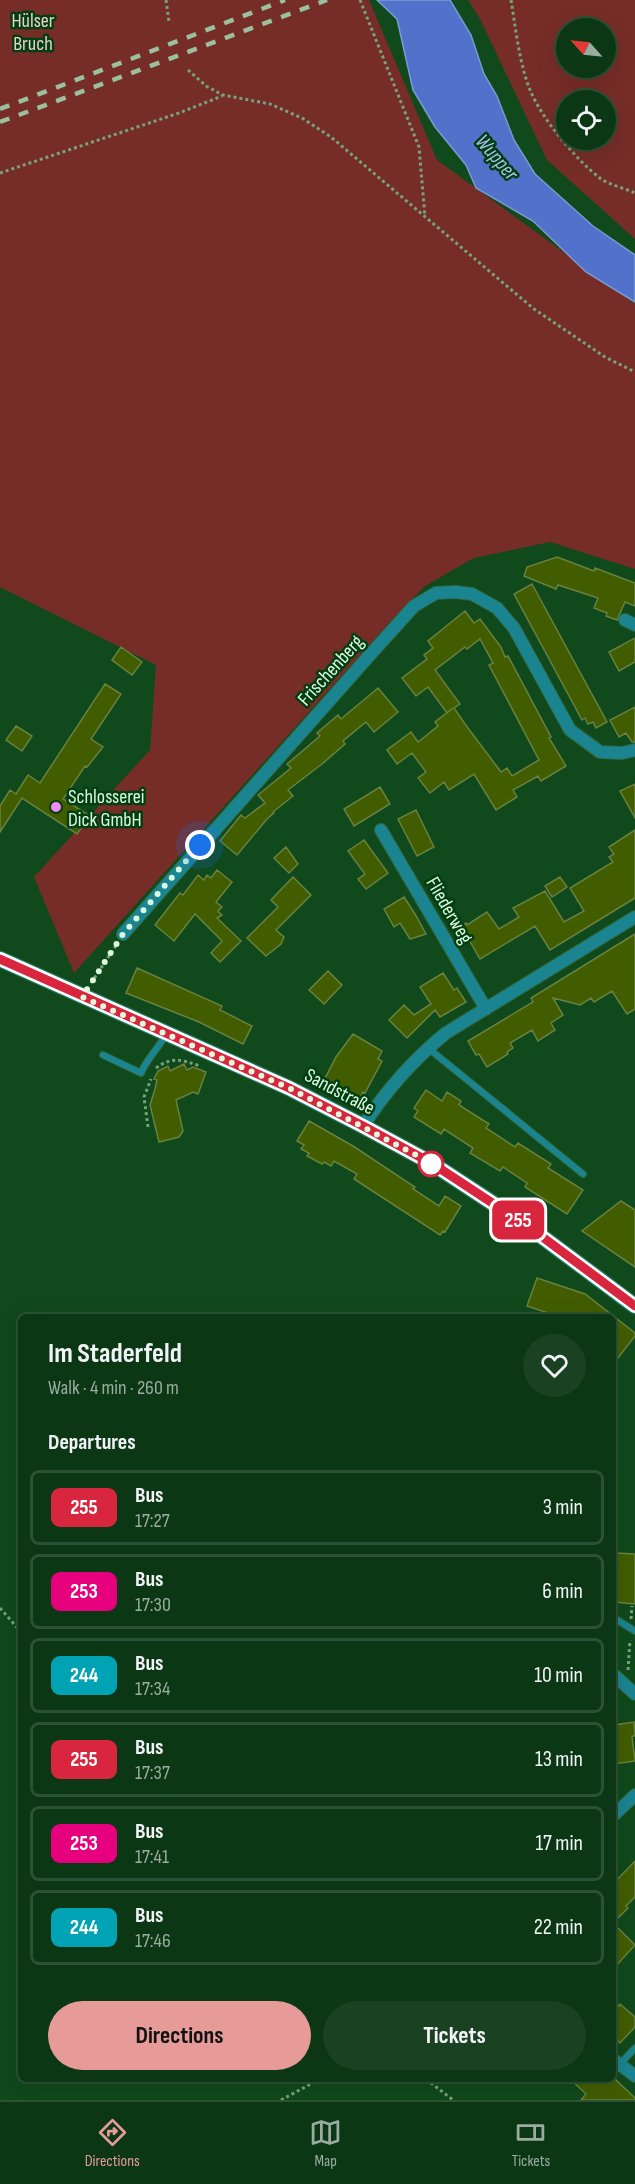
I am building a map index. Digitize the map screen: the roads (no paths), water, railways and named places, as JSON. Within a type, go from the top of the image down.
[{"type":"street","name":"Frischenberg","points":[[123,934],[414,606],[436,593],[472,594],[497,608],[514,628],[570,730],[600,752],[622,753],[635,750]]},
{"type":"street","name":"Fliederweg","points":[[381,830],[486,1009]]},
{"type":"street","points":[[363,1126],[375,1106],[427,1048],[446,1033],[635,917]]},
{"type":"street","name":"Sandstraße","points":[[0,959],[289,1088],[433,1164],[529,1227],[635,1306]]},
{"type":"street","points":[[616,1677],[631,1690]]},
{"type":"street","points":[[616,1811],[635,1795]]},
{"type":"street","points":[[617,2062],[635,2076]]},
{"type":"lane","points":[[104,1055],[141,1073],[146,1062],[159,1048],[166,1033]]},
{"type":"lane","points":[[427,1048],[583,1174]]},
{"type":"lane","points":[[616,1619],[633,1630]]},
{"type":"lane","points":[[617,2062],[635,2048]]},
{"type":"water","name":"Wupper","points":[[377,0],[450,0],[471,35],[484,74],[497,96],[514,140],[535,174],[593,226],[635,255],[635,302],[586,272],[533,221],[476,188],[466,165],[435,127],[413,90],[397,19]]},
{"type":"railway","points":[[0,109],[285,0]]},
{"type":"railway","points":[[0,122],[327,0]]},
{"type":"place","name":"Schlosserei Dick GmbH","points":[[56,807]]},
{"type":"park label","name":"Hülser Bruch","points":[[33,32]]}]
